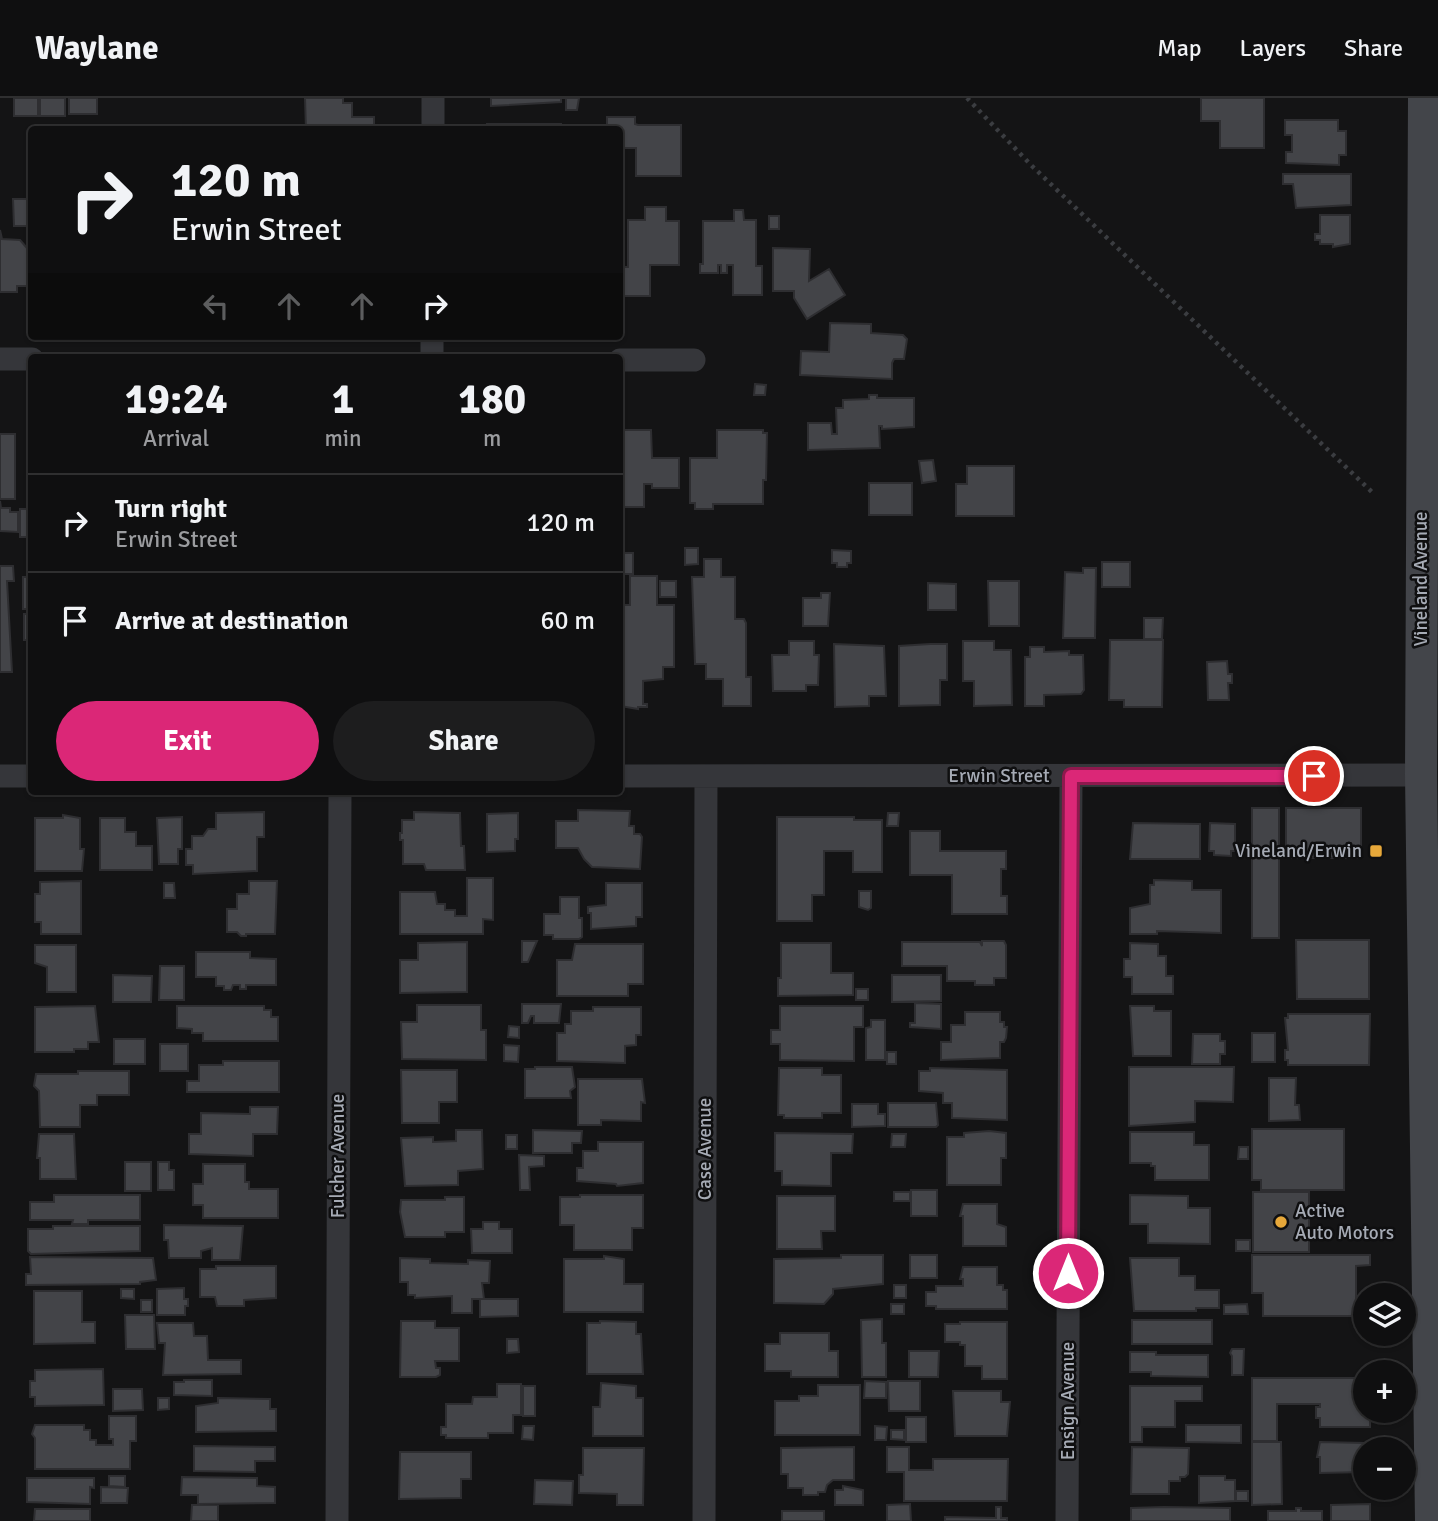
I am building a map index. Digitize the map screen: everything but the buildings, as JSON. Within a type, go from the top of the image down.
[{"type":"main road","name":"Vineland Avenue","points":[[1424,98],[1421,775],[1431,1521]]},
{"type":"street","points":[[433,98],[433,126]]},
{"type":"street","points":[[0,359],[28,359]]},
{"type":"street","points":[[623,360],[694,360]]},
{"type":"street","name":"Erwin Street","points":[[623,776],[1421,775]]},
{"type":"street","points":[[0,776],[28,776]]},
{"type":"street","name":"Case Avenue","points":[[704,1521],[706,776]]},
{"type":"street","name":"Ensign Avenue","points":[[1067,1521],[1071,776]]},
{"type":"street","name":"Fulcher Avenue","points":[[337,1521],[340,795]]},
{"type":"path","points":[[967,98],[1032,166],[1374,494]]},
{"type":"place","name":"Vineland/Erwin","points":[[1376,851]]},
{"type":"place","name":"Active Auto Motors","points":[[1281,1222]]},
{"type":"route","points":[[1068,1273],[1071,776],[1314,776]]}]
